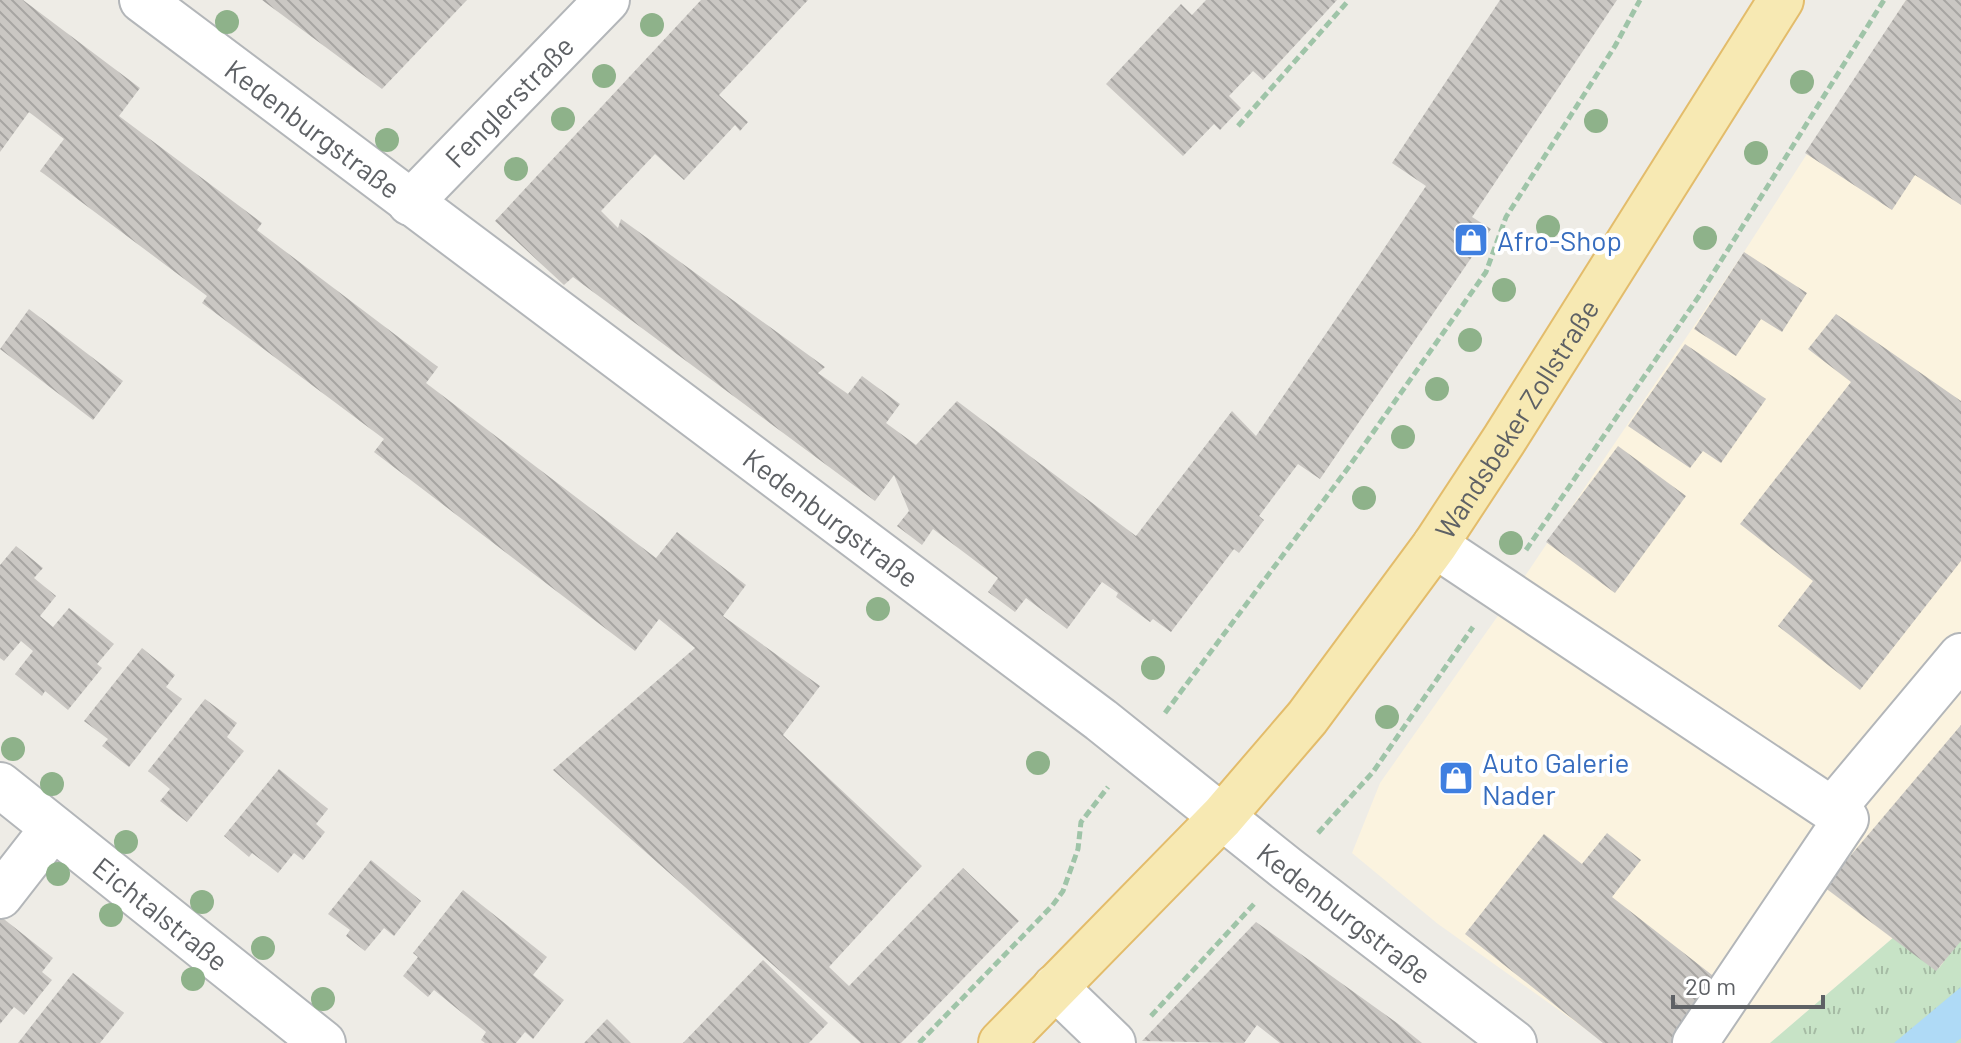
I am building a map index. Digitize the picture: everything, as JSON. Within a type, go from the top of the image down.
[{"type":"main road","name":"Wandsbeker Zollstraße","points":[[1001,1043],[1222,817],[1307,718],[1435,545],[1781,0]]},
{"type":"street","name":"Kedenburgstraße","points":[[142,0],[1137,749],[1514,1043]]},
{"type":"street","name":"Fenglerstraße","points":[[410,203],[607,0]]},
{"type":"street","points":[[1435,545],[1846,819],[1695,1043]]},
{"type":"street","points":[[1832,810],[1961,656]]},
{"type":"street","name":"Eichtalstraße","points":[[0,785],[323,1043]]},
{"type":"street","points":[[0,896],[53,828]]},
{"type":"street","points":[[1055,987],[1129,1032]]},
{"type":"path","points":[[1238,126],[1349,0]]},
{"type":"path","points":[[919,1043],[1063,891],[1078,849],[1081,822],[1348,468],[1486,272],[1506,217],[1615,46],[1640,0]]},
{"type":"path","points":[[1129,1032],[1203,962],[1373,772],[1699,296],[1884,0]]},
{"type":"shaded area","points":[[1906,0],[1961,0],[1961,939],[1940,968],[1894,937],[1770,1043],[1605,1043],[1438,924],[1352,853],[1380,783],[1502,610],[1744,252]]},
{"type":"green space","points":[[1894,937],[1939,968],[1961,939],[1961,1043],[1770,1043]]},
{"type":"water","points":[[1961,987],[1961,1038],[1955,1043],[1894,1043]]},
{"type":"building","points":[[0,0],[23,0],[140,88],[119,116],[262,223],[257,230],[438,367],[426,383],[656,558],[677,532],[746,585],[723,616],[820,686],[783,735],[922,866],[829,967],[849,986],[963,868],[1019,921],[901,1043],[861,1043],[553,770],[695,648],[659,619],[635,651],[374,452],[384,439],[202,303],[207,296],[40,171],[64,139],[29,112],[0,152]]},
{"type":"building","points":[[262,0],[467,0],[382,89]]},
{"type":"building","points":[[701,0],[808,0],[719,95],[748,122],[740,131],[735,125],[684,180],[655,154],[601,211],[618,228],[621,219],[825,367],[818,373],[848,394],[862,376],[900,404],[886,423],[916,445],[957,401],[1136,536],[1232,411],[1256,436],[1383,250],[1426,186],[1392,163],[1500,0],[1617,0],[1472,217],[1491,229],[1320,479],[1298,464],[1259,516],[1264,520],[1239,553],[1234,549],[1171,632],[1153,619],[1150,622],[1116,597],[1118,593],[1102,582],[1067,629],[1026,598],[1015,612],[988,592],[998,578],[933,529],[922,545],[897,526],[909,511],[894,475],[875,501],[573,277],[564,285],[495,221]]},
{"type":"building","points":[[1206,0],[1337,0],[1263,80],[1253,71],[1229,96],[1241,108],[1220,130],[1214,124],[1183,156],[1106,84],[1181,4],[1192,15]]},
{"type":"building","points":[[1906,0],[1961,0],[1961,205],[1915,175],[1892,210],[1805,153]]},
{"type":"building","points":[[1744,252],[1807,293],[1782,332],[1761,319],[1736,356],[1694,329]]},
{"type":"building","points":[[29,309],[123,381],[93,420],[0,349]]},
{"type":"building","points":[[1836,314],[1961,401],[1961,561],[1860,690],[1778,626],[1813,581],[1740,524],[1851,382],[1808,349]]},
{"type":"building","points":[[1685,344],[1766,399],[1721,463],[1703,451],[1690,468],[1628,426]]},
{"type":"building","points":[[1618,446],[1686,496],[1615,593],[1546,542]]},
{"type":"building","points":[[16,546],[43,568],[34,578],[56,596],[40,616],[53,627],[69,608],[114,644],[97,664],[102,668],[68,710],[45,691],[42,696],[15,674],[33,651],[21,641],[4,661],[0,658],[0,565]]},
{"type":"building","points":[[142,648],[175,675],[166,687],[182,699],[129,767],[102,746],[108,739],[84,721]]},
{"type":"building","points":[[205,699],[237,723],[227,737],[244,751],[187,822],[160,801],[170,789],[148,771]]},
{"type":"building","points":[[1961,725],[1961,941],[1936,971],[1824,887]]},
{"type":"building","points":[[279,769],[328,809],[316,824],[325,832],[303,860],[294,853],[278,873],[252,853],[249,857],[224,836]]},
{"type":"building","points":[[1607,833],[1641,860],[1612,897],[1721,982],[1673,1043],[1603,1043],[1465,934],[1544,834],[1582,864]]},
{"type":"building","points":[[371,860],[421,901],[394,936],[384,928],[365,951],[346,936],[350,930],[328,914]]},
{"type":"building","points":[[463,890],[547,957],[533,975],[564,1000],[533,1039],[525,1032],[516,1043],[485,1043],[481,1040],[486,1032],[434,990],[428,997],[403,976],[418,957],[413,953]]},
{"type":"building","points":[[0,916],[53,958],[42,972],[52,980],[24,1015],[14,1007],[0,1024]]},
{"type":"building","points":[[1256,922],[1422,1043],[1280,1043],[1257,1025],[1244,1043],[1142,1041]]},
{"type":"building","points":[[763,960],[828,1023],[809,1043],[683,1043]]},
{"type":"building","points":[[73,973],[124,1013],[100,1043],[18,1043]]},
{"type":"building","points":[[607,1019],[631,1043],[584,1043]]},
{"type":"place","name":"Afro-Shop","points":[[1471,240]]},
{"type":"place","name":"Auto Galerie Nader","points":[[1456,778]]}]
